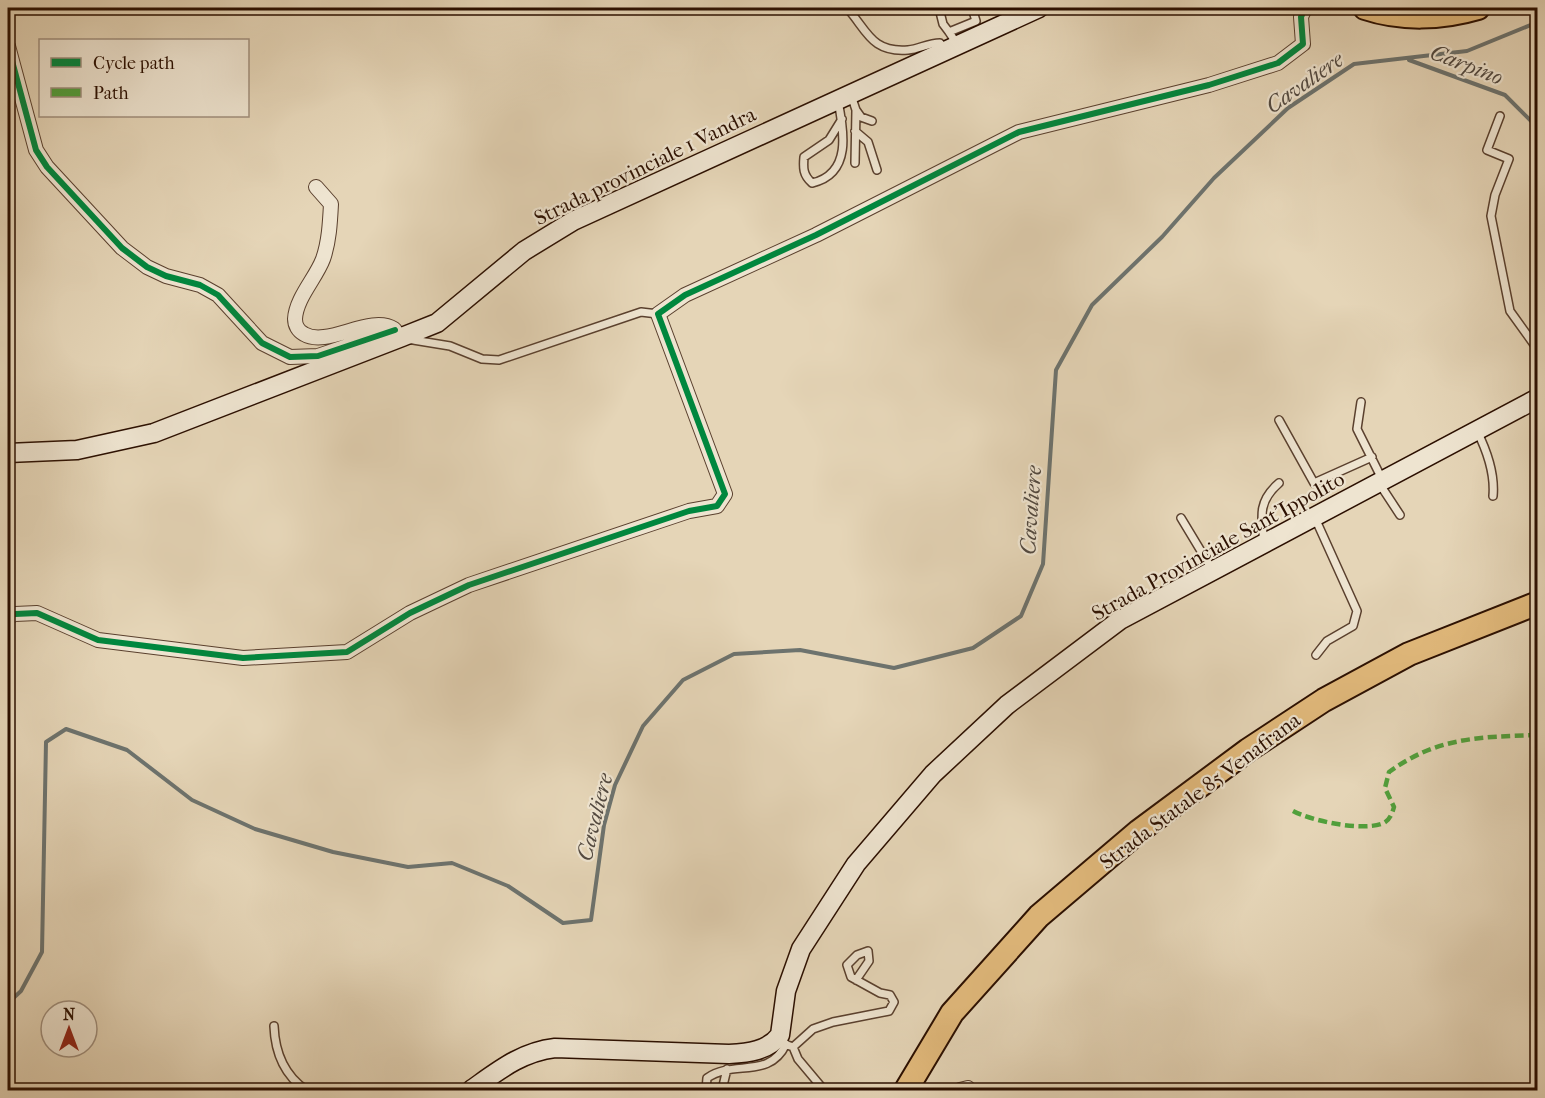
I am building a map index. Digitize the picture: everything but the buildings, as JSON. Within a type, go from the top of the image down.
[{"type":"highway","points":[[1365,8],[1400,16],[1434,17],[1478,8]]},
{"type":"highway","name":"Strada Statale 85 Venafrana","points":[[906,1090],[952,1013],[1040,916],[1139,831],[1248,750],[1324,700],[1409,654],[1538,603]]},
{"type":"main road","name":"Strada provinciale 1 Vandra","points":[[8,453],[77,450],[154,433],[399,333],[437,322],[524,250],[573,221],[849,102],[951,43],[1039,8]]},
{"type":"main road","name":"Strada Provinciale Sant'Ippolito","points":[[781,1042],[780,1035],[791,973],[815,925],[856,864],[933,774],[1007,705],[1120,620],[1538,398]]},
{"type":"main road","points":[[471,1090],[513,1061],[540,1050],[555,1047],[729,1054],[758,1050],[781,1042]]},
{"type":"street","points":[[8,617],[15,614],[37,613],[98,640],[243,658],[347,652],[410,613],[469,585],[689,511],[717,506],[725,494],[658,314],[685,295],[816,235],[1019,132],[1209,85],[1278,63],[1303,44],[1301,17],[1305,8]]},
{"type":"street","points":[[8,46],[36,150],[47,167],[83,209],[123,248],[147,267],[166,276],[200,285],[218,295],[262,343],[290,357],[318,356],[399,333]]},
{"type":"street","points":[[316,187],[331,204],[330,223],[322,260],[297,308],[295,320],[298,330],[307,336],[320,336],[388,325],[399,333]]},
{"type":"lane","points":[[847,8],[870,39],[893,50],[910,50],[934,43],[951,43],[976,21],[972,8]]},
{"type":"lane","points":[[939,8],[951,43]]},
{"type":"lane","points":[[842,119],[843,155],[838,165],[823,181],[812,183],[802,169],[804,157],[829,140],[849,102]]},
{"type":"lane","points":[[849,102],[861,117],[872,121]]},
{"type":"lane","points":[[849,102],[855,131],[855,163]]},
{"type":"lane","points":[[1500,116],[1487,150],[1509,159],[1495,195],[1491,216],[1510,311],[1538,350]]},
{"type":"lane","points":[[855,131],[868,142],[877,170]]},
{"type":"lane","points":[[399,333],[420,343],[450,346],[482,359],[499,360],[641,312],[658,314]]},
{"type":"lane","points":[[1361,402],[1357,429],[1372,457],[1381,482],[1400,515]]},
{"type":"lane","points":[[1279,420],[1314,483],[1372,457]]},
{"type":"lane","points":[[1477,431],[1485,447],[1494,483],[1493,496]]},
{"type":"lane","points":[[1264,544],[1263,504],[1268,493],[1279,483]]},
{"type":"lane","points":[[1181,518],[1213,571]]},
{"type":"lane","points":[[1315,518],[1357,611],[1353,626],[1327,641],[1316,655]]},
{"type":"lane","points":[[794,1047],[813,1029],[833,1022],[889,1011],[894,1002],[890,995],[880,993],[856,981]]},
{"type":"lane","points":[[274,1026],[275,1047],[286,1070],[306,1090]]},
{"type":"lane","points":[[706,1090],[706,1078],[718,1070],[769,1064],[780,1055],[781,1042],[794,1047]]},
{"type":"lane","points":[[794,1047],[798,1059],[824,1090]]},
{"type":"lane","points":[[722,1090],[727,1070]]},
{"type":"waterway","name":"Cavaliere","points":[[8,1003],[21,991],[42,952],[46,742],[66,729],[127,750],[192,800],[255,829],[333,852],[408,867],[452,863],[508,886],[563,923],[591,920],[604,825],[615,785],[643,726],[683,680],[734,654],[800,650],[894,668],[973,648],[1021,616],[1043,564],[1056,370],[1092,305],[1162,237],[1214,178],[1288,108],[1354,64],[1467,51],[1538,22]]},
{"type":"waterway","name":"Carpino","points":[[1409,60],[1505,95],[1538,128]]},
{"type":"marked path","points":[[1055,8],[1060,10],[1069,8]]},
{"type":"marked path","points":[[1293,811],[1312,818],[1349,826],[1381,824],[1388,820],[1394,807],[1385,788],[1389,772],[1407,760],[1442,745],[1459,741],[1538,735]]},
{"type":"cycle path","points":[[8,617],[15,614],[37,613],[98,640],[243,658],[347,652],[410,613],[469,585],[689,511],[717,506],[725,494],[658,314],[685,295],[816,235],[1019,132],[1209,85],[1278,63],[1303,44],[1301,17],[1305,8]]},
{"type":"cycle path","points":[[8,46],[36,150],[47,167],[122,248],[147,267],[166,276],[200,285],[218,295],[262,343],[290,357],[318,356],[395,330]]}]
